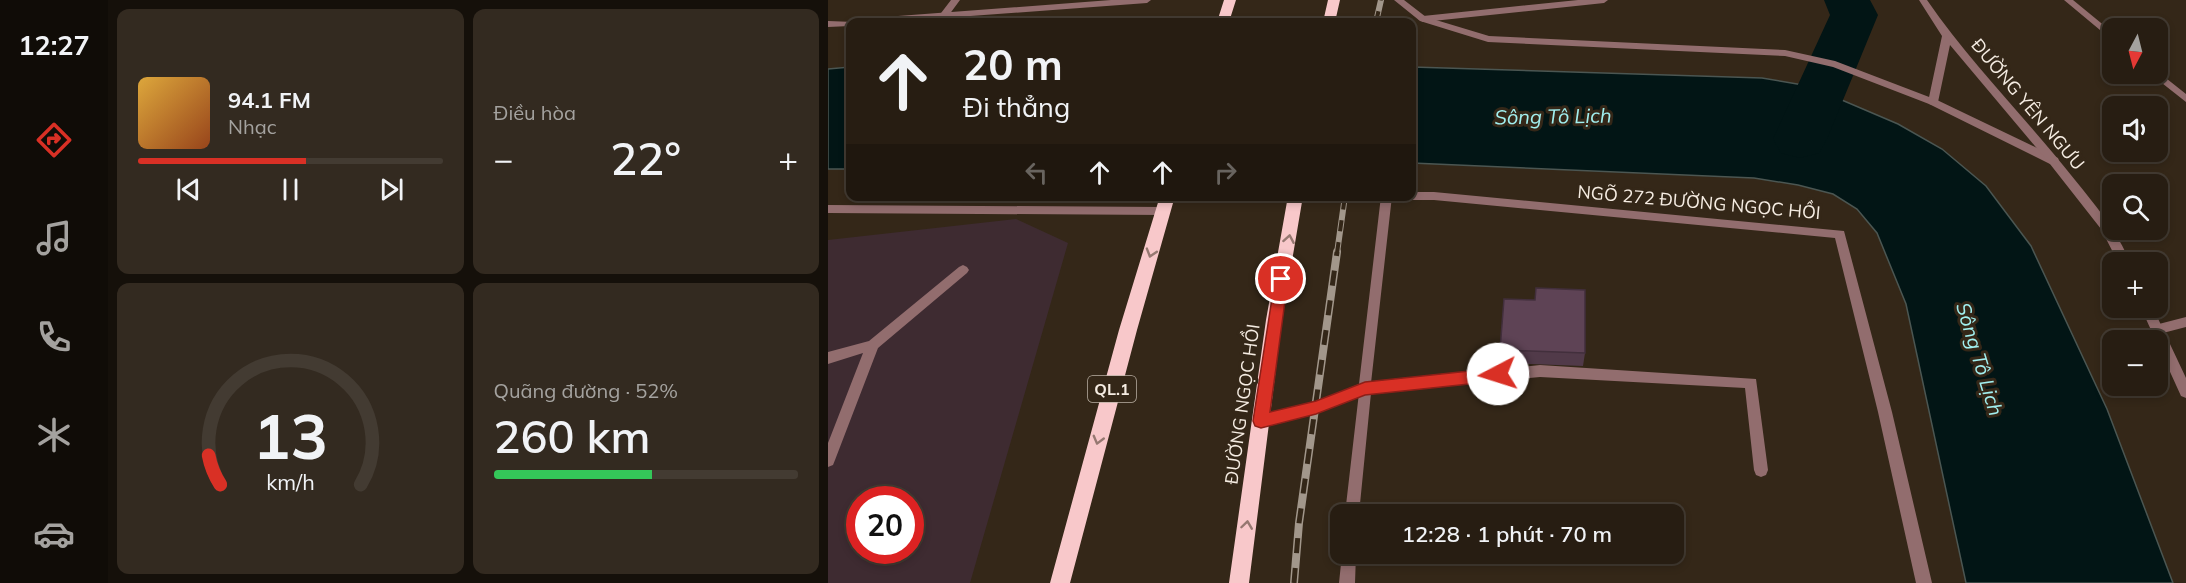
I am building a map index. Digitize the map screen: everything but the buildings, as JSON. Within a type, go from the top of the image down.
[{"type":"highway","points":[[1223,18],[1230,0]]},
{"type":"highway","points":[[1330,18],[1334,0]]},
{"type":"highway","name":"ĐƯỜNG NGỌC HỒI","points":[[1239,583],[1274,320],[1295,201]]},
{"type":"highway","name":"QL.1","points":[[1060,583],[1128,330],[1166,204]]},
{"type":"street","points":[[943,17],[956,0]]},
{"type":"street","points":[[926,18],[1147,0]]},
{"type":"street","points":[[1398,0],[1423,19],[1488,39],[1648,48],[1785,52],[1835,63],[1933,102],[2054,162]]},
{"type":"street","points":[[1423,19],[1604,0]]},
{"type":"street","name":"ĐƯỜNG YÊN NGƯU","points":[[1923,0],[1947,36],[2105,226],[2119,252]]},
{"type":"street","points":[[2068,0],[2102,28]]},
{"type":"street","points":[[828,24],[846,23]]},
{"type":"street","points":[[1933,102],[1947,36]]},
{"type":"street","points":[[2168,84],[2186,99]]},
{"type":"street","name":"NGÕ 272 ĐƯỜNG NGỌC HỒI","points":[[1416,196],[1840,234],[1885,412],[1924,583]]},
{"type":"street","points":[[1353,504],[1386,201]]},
{"type":"street","points":[[828,209],[1166,204]]},
{"type":"street","points":[[828,358],[873,345],[963,270]]},
{"type":"street","points":[[2152,318],[2186,392]]},
{"type":"street","points":[[2158,329],[2186,322]]},
{"type":"street","points":[[828,460],[873,345]]},
{"type":"street","points":[[1261,421],[1316,408],[1365,388],[1540,371],[1750,383],[1761,470]]},
{"type":"street","points":[[1347,583],[1348,564]]},
{"type":"shaded area","points":[[1016,219],[1068,243],[970,583],[828,583],[828,240]]},
{"type":"water","points":[[846,67],[846,169],[828,169],[828,69]]},
{"type":"water","points":[[1416,67],[1762,78],[1809,86],[1898,124],[1942,149],[1986,186],[2031,246],[2107,409],[2173,583],[1966,583],[1906,304],[1877,233],[1857,209],[1833,194],[1798,185],[1754,178],[1416,163]]},
{"type":"waterway","name":"Sông Tô Lịch","points":[[1800,139],[1854,15],[1847,0]]},
{"type":"railway","points":[[1377,18],[1381,0]]},
{"type":"railway","points":[[1337,253],[1344,201]]},
{"type":"railway","points":[[1294,583],[1299,523],[1337,252]]},
{"type":"route","points":[[1281,279],[1261,421],[1316,408],[1365,388],[1498,374]]}]
